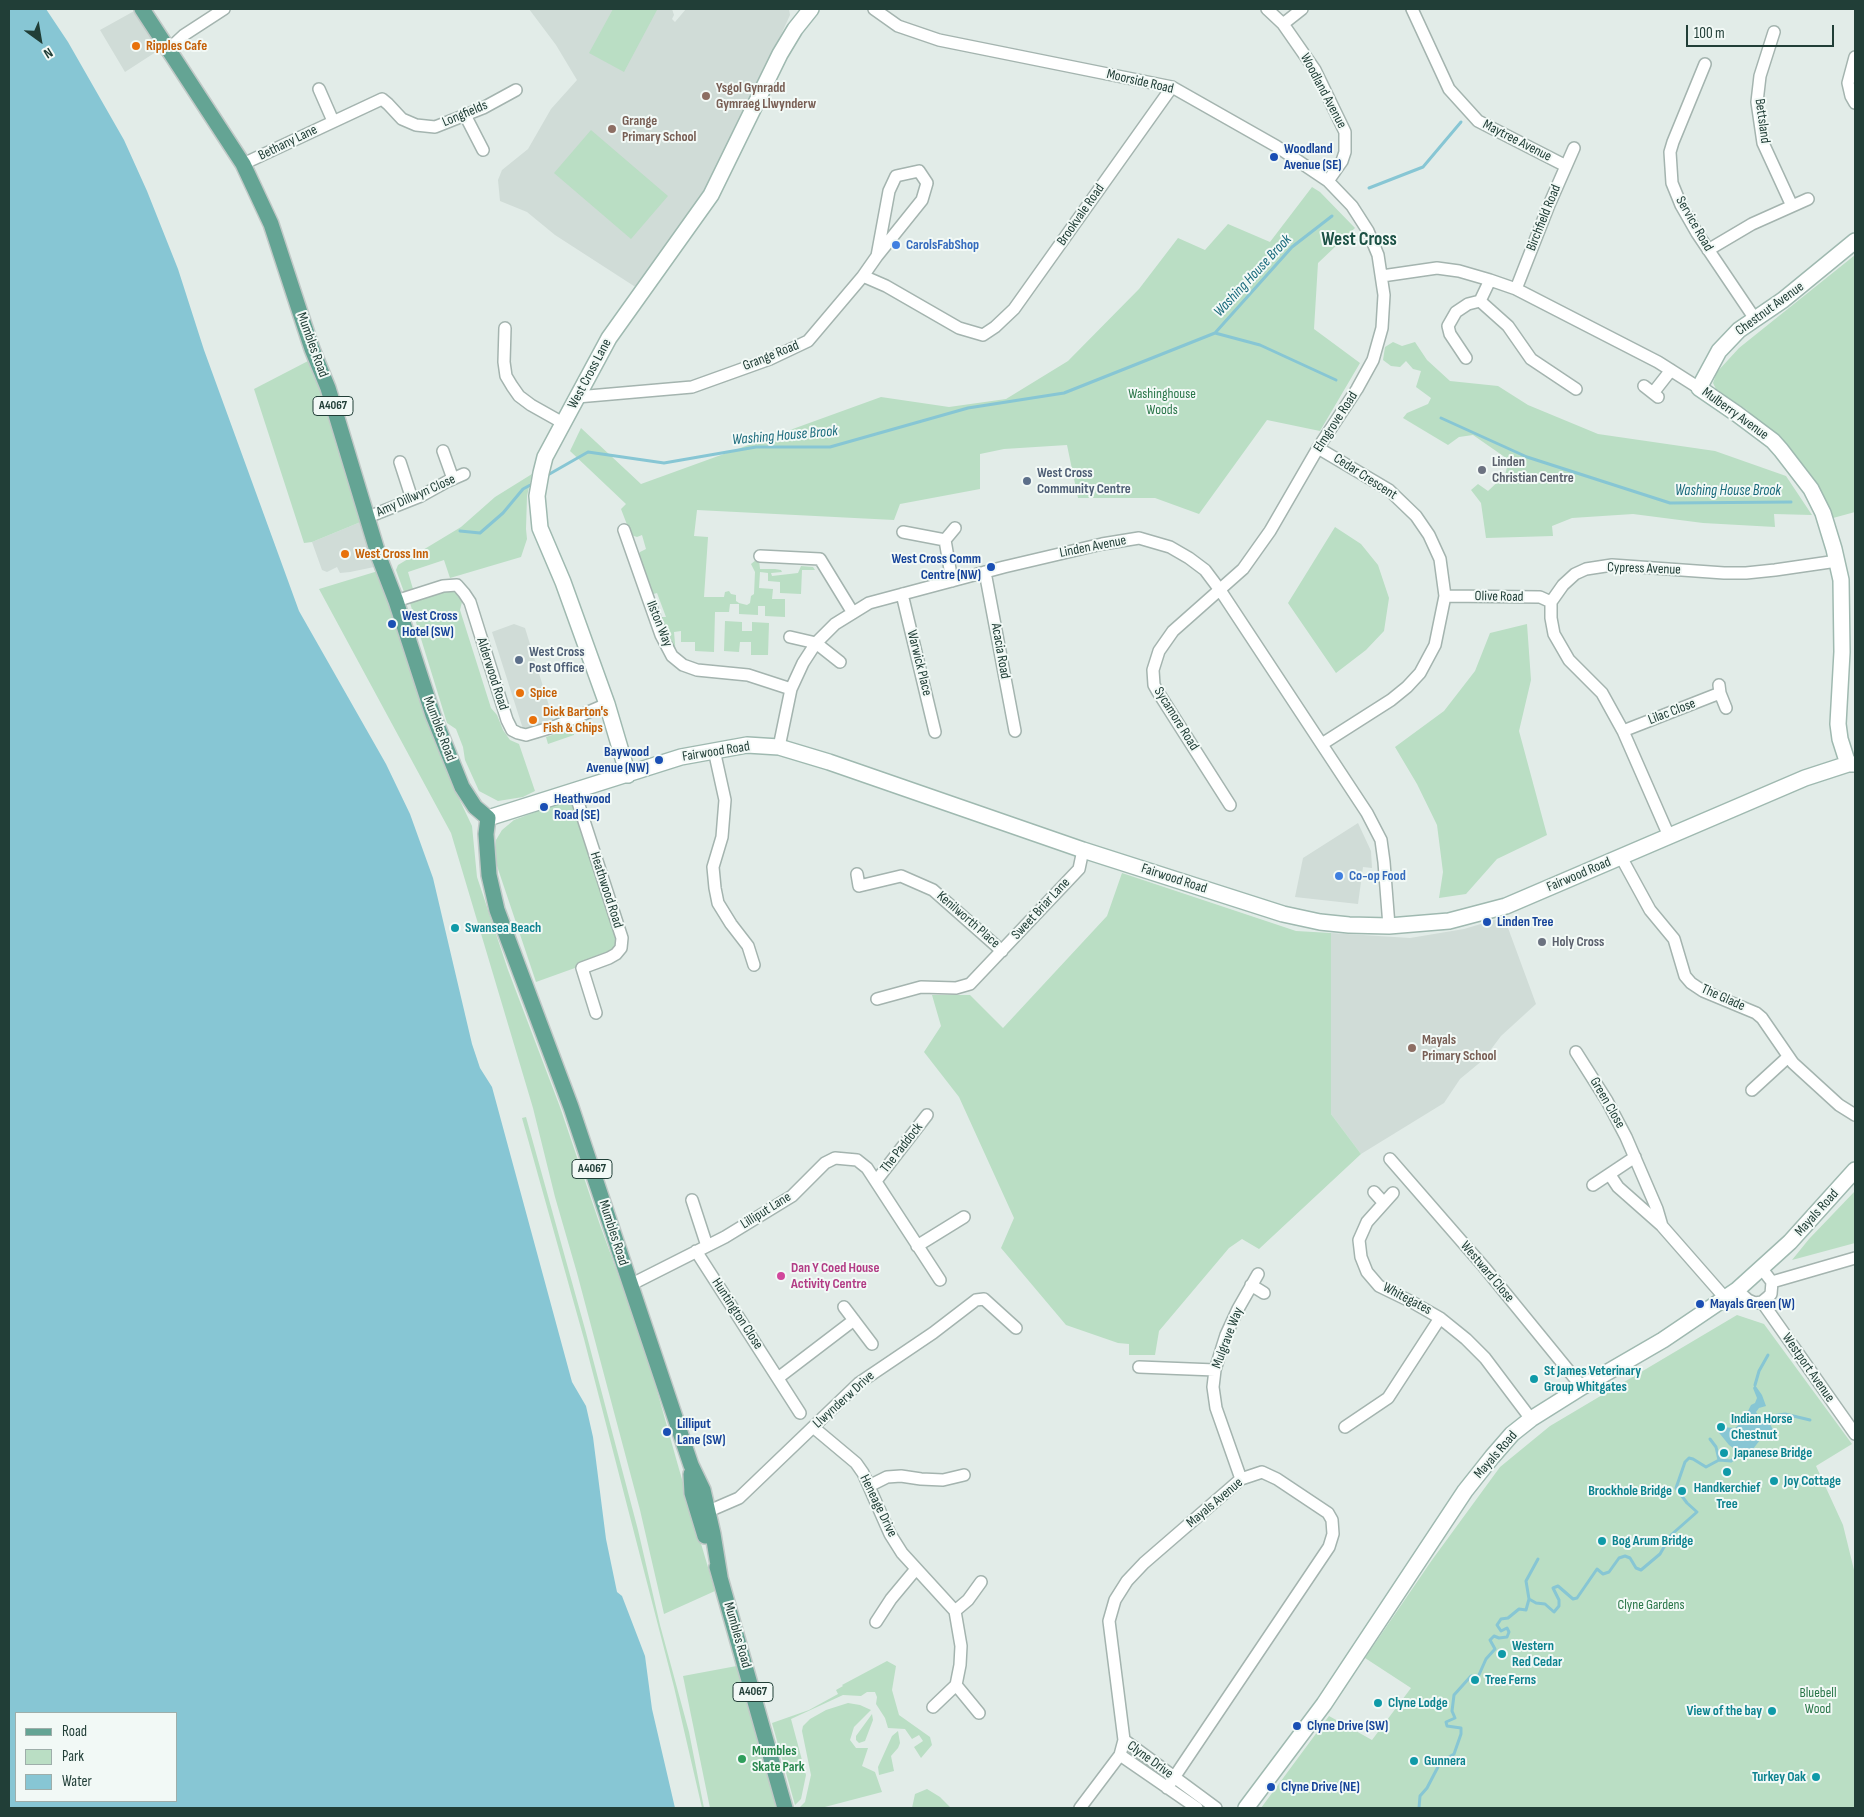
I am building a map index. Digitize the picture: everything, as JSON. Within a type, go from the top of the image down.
[{"type":"main road","name":"Mumbles Road","points":[[142,9],[243,164],[270,224],[312,349],[328,388],[380,556],[433,714],[462,787],[475,808],[488,818],[486,834],[489,875],[498,910],[571,1108],[691,1465],[703,1490],[703,1514],[786,1808]]},
{"type":"street","points":[[169,49],[197,26],[224,9]]},
{"type":"street","name":"West Cross Lane","points":[[628,775],[607,704],[563,582],[542,535],[536,496],[544,461],[608,338],[711,195],[780,54],[795,29],[811,9]]},
{"type":"street","name":"Moorside Road","points":[[874,9],[898,26],[940,40],[1172,87],[1276,146],[1328,181],[1352,206],[1368,231]]},
{"type":"street","name":"Woodland Avenue","points":[[1267,9],[1283,24],[1315,70],[1345,132],[1345,152],[1342,161],[1328,181]]},
{"type":"street","points":[[1283,24],[1302,9]]},
{"type":"street","name":"Maytree Avenue","points":[[1416,9],[1449,89],[1478,121],[1566,166]]},
{"type":"street","name":"Bettsland","points":[[1774,32],[1760,76],[1757,102],[1763,143],[1792,206]]},
{"type":"street","points":[[1855,57],[1848,83],[1855,103]]},
{"type":"street","name":"Service Road","points":[[1705,64],[1670,152],[1672,183],[1681,205],[1708,250],[1754,318]]},
{"type":"street","name":"Brookvale Road","points":[[863,276],[886,286],[959,328],[983,335],[995,328],[1014,309],[1172,87]]},
{"type":"street","name":"Bethany Lane","points":[[319,89],[333,121]]},
{"type":"street","name":"Longfields","points":[[388,104],[402,118],[416,125],[435,127],[483,108],[516,90]]},
{"type":"street","name":"Bethany Lane","points":[[243,164],[382,99],[388,104]]},
{"type":"street","points":[[465,115],[483,150]]},
{"type":"street","name":"Birchfield Road","points":[[1516,289],[1574,148]]},
{"type":"street","name":"Grange Road","points":[[577,397],[692,386],[770,359],[808,341],[863,276],[922,200],[927,183],[919,171],[896,176],[889,191],[877,256]]},
{"type":"street","points":[[1708,250],[1752,224],[1808,199]]},
{"type":"street","name":"Elmgrove Road","points":[[1220,590],[1243,569],[1270,531],[1318,448],[1357,389],[1372,360],[1382,328],[1384,295],[1378,255],[1368,231]]},
{"type":"street","name":"Chestnut Avenue","points":[[1705,392],[1719,351],[1739,330],[1806,283],[1855,241]]},
{"type":"street","name":"Mulberry Avenue","points":[[1382,276],[1437,268],[1459,271],[1516,289],[1670,370],[1705,392],[1773,442],[1795,466],[1811,489],[1823,513],[1837,561],[1842,598],[1842,652],[1838,724],[1840,739],[1852,764]]},
{"type":"street","points":[[1480,301],[1490,280]]},
{"type":"street","points":[[1466,358],[1450,334],[1448,326],[1456,312],[1468,304],[1480,301]]},
{"type":"street","points":[[1480,301],[1508,326],[1531,358],[1576,389]]},
{"type":"street","points":[[505,328],[504,362],[506,376],[512,386],[519,396],[531,405],[563,423]]},
{"type":"street","points":[[1644,386],[1656,395],[1670,370]]},
{"type":"street","name":"Cedar Crescent","points":[[1318,448],[1390,490],[1416,516],[1429,535],[1440,559],[1445,596],[1435,645],[1420,673],[1391,700],[1322,744]]},
{"type":"street","name":"Amy Dillwyn Close","points":[[368,517],[459,477],[443,451]]},
{"type":"street","points":[[400,462],[412,499]]},
{"type":"street","points":[[952,580],[945,540],[955,528]]},
{"type":"street","name":"Ilston Way","points":[[624,530],[660,635],[672,656],[683,665],[696,670],[748,674],[791,689]]},
{"type":"street","points":[[902,532],[945,540]]},
{"type":"street","name":"Linden Avenue","points":[[779,747],[791,689],[803,663],[816,643],[835,624],[869,603],[952,580],[1102,544],[1139,538],[1170,547],[1189,558],[1204,570],[1220,590],[1367,813],[1381,840],[1389,926]]},
{"type":"street","points":[[760,556],[820,559],[853,612]]},
{"type":"street","name":"Cypress Avenue","points":[[1552,602],[1563,584],[1575,574],[1586,569],[1612,565],[1746,573],[1837,561]]},
{"type":"street","name":"Acacia Road","points":[[985,572],[1015,731]]},
{"type":"street","name":"Alderwood Road","points":[[396,601],[443,586],[457,585],[470,602],[507,720],[512,730],[526,734],[556,726],[607,704]]},
{"type":"street","name":"Sycamore Road","points":[[1220,590],[1165,640],[1155,662],[1153,678],[1158,692],[1230,805]]},
{"type":"street","name":"Warwick Place","points":[[902,594],[935,732]]},
{"type":"street","name":"Olive Road","points":[[1445,596],[1540,597],[1552,602]]},
{"type":"street","points":[[1552,602],[1551,618],[1554,634],[1569,660],[1602,693],[1623,731],[1669,836]]},
{"type":"street","points":[[790,637],[816,643],[840,662]]},
{"type":"street","name":"Lilac Close","points":[[1623,731],[1720,689],[1726,708]]},
{"type":"street","name":"Fairwood Road","points":[[488,818],[680,757],[747,746],[779,747],[829,762],[1083,850],[1283,914],[1340,924],[1389,926],[1449,921],[1506,906],[1805,778],[1852,764]]},
{"type":"street","points":[[714,750],[725,800],[722,837],[713,866],[715,888],[718,903],[748,946],[754,965]]},
{"type":"street","name":"Heathwood Road","points":[[574,790],[622,938],[622,944],[616,954],[578,970],[596,1013]]},
{"type":"street","name":"Sweet Briar Lane","points":[[877,999],[921,987],[956,988],[970,984],[1079,869],[1083,850]]},
{"type":"street","name":"The Glade","points":[[1621,857],[1650,910],[1674,939],[1685,976],[1691,983],[1703,991],[1756,1013],[1762,1018],[1788,1057],[1839,1105],[1855,1115]]},
{"type":"street","name":"Kenilworth Place","points":[[858,874],[858,886],[901,876],[933,890],[1002,951]]},
{"type":"street","name":"Green Close","points":[[1576,1052],[1607,1101],[1626,1137],[1657,1209],[1662,1226]]},
{"type":"street","points":[[1752,1090],[1788,1057]]},
{"type":"street","name":"The Paddock","points":[[876,1181],[927,1115]]},
{"type":"street","points":[[1593,1185],[1635,1157]]},
{"type":"street","name":"Lilliput Lane","points":[[630,1285],[707,1246],[792,1196],[825,1163],[835,1158],[856,1160],[867,1168],[940,1280]]},
{"type":"street","name":"Westward Close","points":[[1390,1159],[1484,1267],[1582,1387]]},
{"type":"street","name":"Mayals Road","points":[[1246,1808],[1324,1704],[1465,1491],[1512,1434],[1531,1419],[1663,1340],[1732,1295],[1790,1242],[1855,1170]]},
{"type":"street","name":"Green Close","points":[[1610,1174],[1618,1187],[1662,1226],[1732,1295],[1755,1303],[1762,1302]]},
{"type":"street","points":[[1374,1192],[1383,1202]]},
{"type":"street","name":"Whitegates","points":[[1392,1193],[1367,1222],[1359,1240],[1361,1257],[1367,1272],[1379,1286],[1440,1318],[1485,1358],[1531,1419]]},
{"type":"street","points":[[692,1200],[707,1246]]},
{"type":"street","points":[[918,1246],[964,1217]]},
{"type":"street","name":"Huntington Close","points":[[696,1251],[800,1413]]},
{"type":"street","points":[[1772,1282],[1855,1258]]},
{"type":"street","points":[[1762,1269],[1772,1282],[1771,1294],[1762,1302]]},
{"type":"street","name":"Mulgrave Way","points":[[1241,1479],[1216,1408],[1213,1387],[1215,1370],[1226,1335],[1238,1308],[1258,1274]]},
{"type":"street","points":[[1251,1285],[1264,1293]]},
{"type":"street","name":"Llwynderw Drive","points":[[703,1514],[739,1498],[858,1383],[933,1333],[976,1300],[984,1299],[1016,1328]]},
{"type":"street","name":"Westport Avenue","points":[[1762,1302],[1855,1434]]},
{"type":"street","points":[[844,1307],[872,1344]]},
{"type":"street","name":"Whitegates","points":[[1345,1427],[1388,1398],[1440,1318]]},
{"type":"street","points":[[778,1378],[854,1320]]},
{"type":"street","points":[[1139,1367],[1215,1370]]},
{"type":"street","name":"Heneage Drive","points":[[813,1427],[856,1463],[863,1472],[890,1534],[902,1553],[955,1611]]},
{"type":"street","name":"Mayals Avenue","points":[[1124,1740],[1109,1621],[1115,1600],[1127,1581],[1144,1563],[1241,1479],[1262,1472],[1271,1475],[1328,1513],[1332,1520],[1333,1534],[1329,1547],[1167,1788]]},
{"type":"street","points":[[869,1486],[887,1477],[901,1476],[943,1480],[964,1475]]},
{"type":"street","points":[[876,1622],[891,1599],[916,1569]]},
{"type":"street","points":[[933,1706],[956,1686],[961,1646],[955,1611],[968,1600],[981,1582]]},
{"type":"street","points":[[956,1686],[979,1713]]},
{"type":"street","name":"Clyne Drive","points":[[1197,1808],[1120,1755],[1124,1740],[1216,1808]]},
{"type":"street","points":[[1080,1808],[1120,1755]]},
{"type":"shaded area","name":"Grange Primary School","points":[[529,9],[672,9],[674,15],[672,19],[675,22],[686,9],[789,9],[790,15],[719,171],[637,288],[555,235],[527,212],[500,201],[498,180],[502,170],[528,149],[551,109],[577,80],[556,45]]},
{"type":"shaded area","points":[[136,10],[162,48],[125,72],[100,30]]},
{"type":"shaded area","name":"West Cross Inn","points":[[363,521],[379,566],[340,573],[337,567],[327,572],[322,570],[312,542]]},
{"type":"shaded area","points":[[514,624],[525,628],[554,722],[524,732],[492,632]]},
{"type":"shaded area","points":[[1358,823],[1371,851],[1372,868],[1363,867],[1358,904],[1295,897],[1303,858]]},
{"type":"shaded area","name":"Mayals Primary School","points":[[1504,917],[1536,1004],[1501,1036],[1483,1060],[1460,1079],[1444,1103],[1361,1154],[1331,1114],[1331,933],[1410,938],[1464,929]]},
{"type":"green space","points":[[613,9],[657,10],[624,72],[589,53]]},
{"type":"green space","points":[[591,130],[668,196],[631,239],[554,173]]},
{"type":"green space","name":"Washinghouse Woods","points":[[1312,187],[1320,192],[1355,228],[1318,263],[1314,329],[1360,363],[1320,431],[1267,420],[1199,514],[1155,498],[1078,498],[1067,445],[1004,449],[980,454],[980,489],[900,504],[894,520],[697,510],[694,536],[708,537],[704,597],[724,597],[725,592],[729,591],[731,594],[736,595],[736,601],[739,603],[747,605],[750,603],[751,596],[754,594],[755,572],[751,564],[756,560],[759,560],[760,569],[781,570],[782,572],[771,573],[772,576],[798,573],[801,566],[813,567],[815,570],[802,570],[801,594],[780,593],[780,582],[768,581],[768,573],[760,572],[759,588],[773,589],[772,599],[785,599],[785,617],[765,616],[765,606],[758,606],[758,615],[739,614],[739,604],[730,604],[729,612],[715,612],[714,652],[695,651],[695,642],[681,642],[681,631],[674,632],[676,655],[670,648],[660,617],[666,617],[657,593],[650,595],[637,559],[640,552],[646,549],[642,535],[637,537],[631,535],[621,509],[626,504],[570,451],[581,428],[641,484],[881,397],[949,407],[1006,399],[1068,361],[1139,289],[1178,238],[1205,250],[1228,224],[1270,242]]},
{"type":"green space","points":[[1855,255],[1855,512],[1833,518],[1803,466],[1747,410],[1716,389],[1713,383],[1717,372],[1739,348]]},
{"type":"green space","points":[[1393,342],[1402,346],[1415,342],[1427,360],[1450,381],[1498,386],[1528,405],[1598,434],[1715,451],[1786,476],[1812,515],[1774,514],[1775,527],[1703,523],[1633,514],[1572,518],[1552,526],[1553,536],[1486,538],[1481,503],[1471,490],[1478,484],[1488,491],[1505,475],[1509,460],[1473,435],[1459,437],[1448,445],[1403,418],[1407,413],[1428,404],[1431,398],[1416,387],[1421,371],[1413,369],[1406,361],[1400,367],[1391,366],[1383,360],[1385,347]]},
{"type":"green space","points":[[310,360],[363,521],[312,542],[304,543],[254,389]]},
{"type":"green space","points":[[532,474],[527,496],[527,539],[521,557],[450,578],[444,560],[408,572],[413,589],[404,592],[396,570],[398,565],[461,527],[495,497]]},
{"type":"green space","points":[[1335,527],[1361,544],[1378,565],[1389,598],[1384,631],[1366,650],[1336,673],[1288,603]]},
{"type":"green space","points":[[378,571],[454,788],[472,826],[477,877],[508,970],[560,1107],[600,1225],[645,1348],[715,1591],[664,1614],[640,1510],[555,1197],[533,1108],[451,833],[319,589]]},
{"type":"green space","points":[[445,592],[454,592],[462,602],[460,610],[491,708],[497,715],[503,730],[510,740],[519,744],[535,791],[523,797],[498,801],[479,791],[465,760],[463,747],[456,729],[447,723],[410,603]]},
{"type":"green space","points":[[725,621],[742,622],[742,631],[752,631],[752,622],[769,623],[768,655],[751,655],[751,642],[740,642],[739,652],[724,651]]},
{"type":"green space","points":[[1527,624],[1531,680],[1519,731],[1547,835],[1497,859],[1466,894],[1439,898],[1443,872],[1437,825],[1417,784],[1395,747],[1444,711],[1475,671],[1490,633]]},
{"type":"green space","points":[[574,728],[574,735],[548,744],[546,737]]},
{"type":"green space","points":[[570,799],[617,939],[611,955],[536,982],[495,860],[496,840],[502,830],[514,820]]},
{"type":"green space","points":[[1122,873],[1296,931],[1331,933],[1331,1114],[1361,1154],[1259,1249],[1242,1239],[1229,1248],[1159,1331],[1155,1355],[1129,1355],[1129,1344],[1118,1343],[1066,1325],[1001,1248],[1014,1218],[959,1097],[924,1052],[941,1026],[932,995],[970,995],[1003,1028],[1107,916]]},
{"type":"green space","points":[[526,1117],[638,1530],[660,1625],[689,1732],[704,1808],[702,1808],[674,1687],[584,1339],[522,1118]]},
{"type":"green space","points":[[1855,1191],[1855,1243],[1792,1260],[1809,1239]]},
{"type":"green space","name":"Clyne Gardens","points":[[1737,1315],[1764,1324],[1852,1444],[1816,1466],[1843,1525],[1855,1574],[1855,1808],[1261,1808],[1329,1716],[1372,1740],[1411,1688],[1365,1658],[1432,1560],[1500,1467],[1550,1426]]},
{"type":"green space","points":[[887,1661],[896,1666],[892,1690],[899,1715],[930,1737],[932,1745],[921,1758],[914,1747],[923,1741],[919,1735],[912,1739],[905,1729],[888,1728],[885,1718],[876,1704],[877,1697],[875,1692],[867,1692],[861,1696],[843,1695],[791,1719],[806,1775],[801,1799],[795,1805],[772,1723],[809,1710],[838,1694],[836,1690],[842,1685]]},
{"type":"green space","points":[[742,1665],[776,1808],[710,1808],[683,1676]]},
{"type":"green space","points":[[848,1703],[860,1705],[871,1710],[854,1727],[850,1740],[856,1748],[868,1748],[862,1766],[875,1772],[882,1792],[821,1808],[799,1808],[805,1802],[811,1775],[802,1731],[803,1726],[810,1719],[826,1710]]},
{"type":"green space","points":[[872,1714],[873,1720],[865,1741],[859,1743],[856,1740],[856,1736]]},
{"type":"green space","points":[[898,1731],[900,1743],[891,1756],[894,1771],[879,1775],[878,1767],[892,1736]]},
{"type":"green space","points":[[927,1789],[940,1797],[951,1808],[912,1808],[915,1794]]},
{"type":"water","points":[[9,9],[46,9],[68,42],[124,140],[147,191],[178,269],[204,350],[299,611],[386,764],[410,814],[433,878],[472,1044],[480,1068],[492,1087],[572,1382],[586,1406],[593,1437],[606,1539],[617,1592],[622,1596],[645,1656],[652,1709],[675,1808],[9,1808]]},
{"type":"water","points":[[1755,1385],[1762,1395],[1766,1406],[1759,1408],[1756,1412],[1760,1418],[1767,1417],[1772,1428],[1776,1430],[1774,1437],[1763,1436],[1750,1453],[1740,1456],[1716,1429],[1719,1427],[1735,1428],[1743,1421],[1757,1398],[1753,1388]]},
{"type":"waterway","name":"Washing House Brook","points":[[1369,188],[1423,167],[1461,122]]},
{"type":"waterway","name":"Washing House Brook","points":[[546,476],[588,452],[664,463],[756,447],[830,447],[968,408],[1064,393],[1215,333],[1292,247],[1332,216]]},
{"type":"waterway","name":"Washing House Brook","points":[[1215,333],[1260,345],[1336,380]]},
{"type":"waterway","name":"Washing House Brook","points":[[1441,418],[1527,457],[1670,503],[1791,502]]},
{"type":"waterway","name":"Washing House Brook","points":[[460,531],[480,533],[503,513],[523,489],[534,483]]},
{"type":"waterway","points":[[1755,1385],[1759,1371],[1768,1355]]},
{"type":"waterway","points":[[1767,1417],[1785,1414],[1810,1420]]},
{"type":"waterway","points":[[1710,1439],[1716,1447],[1719,1460],[1731,1461],[1739,1454]]},
{"type":"waterway","points":[[1538,1559],[1526,1581],[1529,1599],[1536,1603],[1545,1604],[1554,1612],[1559,1606],[1559,1600],[1553,1588],[1558,1586],[1573,1599],[1577,1598],[1597,1569],[1603,1574],[1609,1572],[1619,1558],[1625,1556],[1630,1558],[1636,1568],[1641,1570],[1660,1554],[1671,1535],[1697,1512],[1687,1503],[1676,1488],[1685,1462],[1689,1458],[1706,1467],[1719,1460]]},
{"type":"waterway","points":[[1419,1808],[1420,1796],[1427,1788],[1440,1763],[1454,1754],[1461,1734],[1461,1728],[1447,1726],[1446,1722],[1455,1718],[1452,1711],[1454,1695],[1471,1676],[1478,1677],[1486,1659],[1495,1649],[1490,1640],[1494,1636],[1499,1638],[1507,1637],[1509,1632],[1507,1628],[1501,1631],[1497,1625],[1501,1619],[1508,1618],[1519,1609],[1526,1610],[1529,1599]]},
{"type":"place","name":"Ripples Cafe","points":[[136,46]]},
{"type":"place","name":"Ysgol Gynradd Gymraeg Llwynderw","points":[[706,96]]},
{"type":"place","name":"Grange Primary School","points":[[612,129]]},
{"type":"place","name":"Woodland Avenue (SE)","points":[[1274,157]]},
{"type":"place","name":"CarolsFabShop","points":[[896,245]]},
{"type":"place","name":"Linden Christian Centre","points":[[1482,470]]},
{"type":"place","name":"West Cross Community Centre","points":[[1027,481]]},
{"type":"place","name":"West Cross Inn","points":[[345,554]]},
{"type":"place","name":"West Cross Comm Centre (NW)","points":[[991,567]]},
{"type":"place","name":"West Cross Hotel (SW)","points":[[392,624]]},
{"type":"place","name":"West Cross Post Office","points":[[519,660]]},
{"type":"place","name":"Spice","points":[[520,693]]},
{"type":"place","name":"Dick Barton's Fish & Chips","points":[[533,720]]},
{"type":"place","name":"Baywood Avenue (NW)","points":[[659,760]]},
{"type":"place","name":"Heathwood Road (SE)","points":[[544,807]]},
{"type":"place","name":"Co-op Food","points":[[1339,876]]},
{"type":"place","name":"Linden Tree","points":[[1487,922]]},
{"type":"place","name":"Swansea Beach","points":[[455,928]]},
{"type":"place","name":"Holy Cross","points":[[1542,942]]},
{"type":"place","name":"Mayals Primary School","points":[[1412,1048]]},
{"type":"place","name":"Dan Y Coed House Activity Centre","points":[[781,1276]]},
{"type":"place","name":"Mayals Green (W)","points":[[1700,1304]]},
{"type":"place","name":"St James Veterinary Group Whitgates","points":[[1534,1379]]},
{"type":"place","name":"Indian Horse Chestnut","points":[[1721,1427]]},
{"type":"place","name":"Lilliput Lane (SW)","points":[[667,1432]]},
{"type":"place","name":"Japanese Bridge","points":[[1724,1453]]},
{"type":"place","name":"Handkerchief Tree","points":[[1727,1472]]},
{"type":"place","name":"Joy Cottage","points":[[1774,1481]]},
{"type":"place","name":"Brockhole Bridge","points":[[1682,1491]]},
{"type":"place","name":"Bog Arum Bridge","points":[[1602,1541]]},
{"type":"place","name":"Western Red Cedar","points":[[1502,1654]]},
{"type":"place","name":"Tree Ferns","points":[[1475,1680]]},
{"type":"place","name":"Clyne Lodge","points":[[1378,1703]]},
{"type":"place","name":"View of the bay","points":[[1772,1711]]},
{"type":"place","name":"Clyne Drive (SW)","points":[[1297,1726]]},
{"type":"place","name":"Mumbles Skate Park","points":[[742,1759]]},
{"type":"place","name":"Gunnera","points":[[1414,1761]]},
{"type":"place","name":"Turkey Oak","points":[[1816,1777]]},
{"type":"place","name":"Clyne Drive (NE)","points":[[1271,1787]]},
{"type":"district","name":"West Cross","points":[[1359,240]]},
{"type":"park label","name":"Bluebell Wood","points":[[1818,1702]]}]
